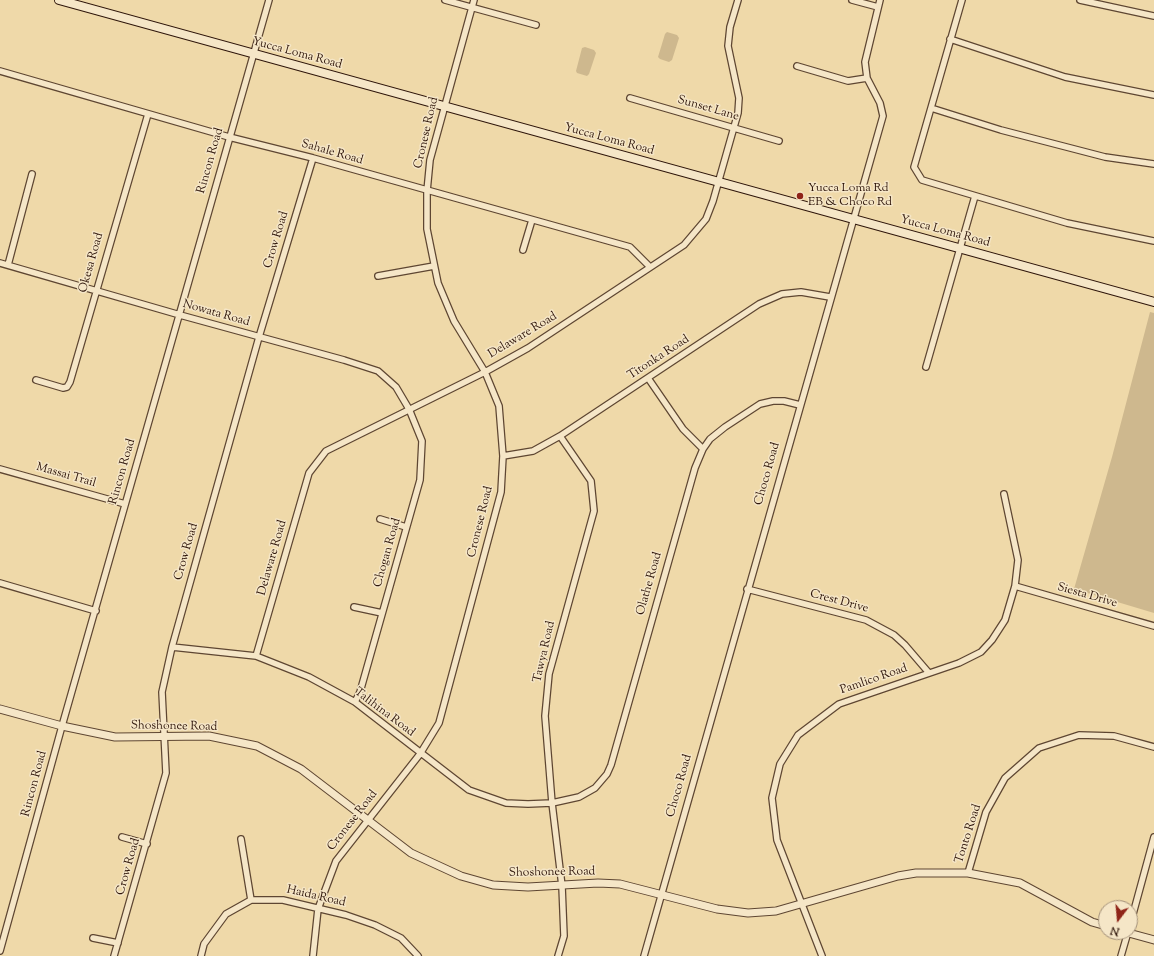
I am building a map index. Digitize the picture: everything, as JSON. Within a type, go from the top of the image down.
[{"type":"main road","name":"Yucca Loma Road","points":[[59,0],[1154,302]]},
{"type":"street","name":"Rincon Road","points":[[0,951],[62,726],[269,0]]},
{"type":"street","points":[[445,0],[536,25]]},
{"type":"street","name":"Cronese Road","points":[[314,956],[318,909],[336,860],[420,754],[439,723],[501,492],[503,456],[499,406],[485,372],[454,321],[438,283],[427,229],[427,191],[430,160],[474,0]]},
{"type":"street","name":"Delaware Road","points":[[256,656],[309,473],[326,451],[485,372],[528,348],[684,245],[706,219],[719,182],[734,128],[740,98],[728,46],[730,27],[738,0]]},
{"type":"street","points":[[852,0],[878,7]]},
{"type":"street","name":"Choco Road","points":[[644,956],[830,297],[883,116],[880,103],[867,78],[865,62],[880,0]]},
{"type":"street","points":[[962,0],[914,167],[922,180],[1067,222],[1154,241]]},
{"type":"street","points":[[1080,0],[1154,16]]},
{"type":"street","points":[[950,39],[1065,77],[1154,95]]},
{"type":"street","points":[[797,66],[848,81],[867,78]]},
{"type":"street","name":"Sahale Road","points":[[0,71],[229,137],[313,158],[630,247],[650,267]]},
{"type":"street","name":"Sunset Lane","points":[[630,98],[779,141]]},
{"type":"street","points":[[931,108],[1001,130],[1105,157],[1154,164]]},
{"type":"street","name":"Okesa Road","points":[[36,380],[67,387],[70,382],[95,289],[148,114]]},
{"type":"street","name":"Crow Road","points":[[114,956],[166,774],[162,692],[172,647],[259,337],[313,158]]},
{"type":"street","points":[[8,265],[32,174]]},
{"type":"street","points":[[926,367],[975,196]]},
{"type":"street","points":[[523,250],[532,220]]},
{"type":"street","name":"Nowata Road","points":[[0,263],[95,289],[180,316],[378,371],[396,387],[409,409]]},
{"type":"street","points":[[378,276],[434,266]]},
{"type":"street","name":"Titonka Road","points":[[503,456],[533,451],[560,436],[760,304],[782,294],[801,292],[830,297]]},
{"type":"street","points":[[648,378],[683,429],[703,449]]},
{"type":"street","name":"Olathe Road","points":[[552,804],[570,800],[589,793],[601,782],[611,765],[695,468],[703,449],[710,439],[725,427],[760,404],[773,401],[784,401],[800,405]]},
{"type":"street","name":"Chogan Road","points":[[355,702],[360,692],[420,480],[422,441],[409,409]]},
{"type":"street","name":"Tawya Road","points":[[558,956],[564,936],[562,886],[552,804],[545,716],[549,674],[594,511],[591,481],[560,436]]},
{"type":"street","name":"Massai Trail","points":[[0,469],[125,504]]},
{"type":"street","name":"Pamlico Road","points":[[822,956],[777,840],[772,798],[780,764],[798,735],[839,704],[959,663],[981,652],[992,640],[1005,620],[1015,586],[1018,560],[1004,494]]},
{"type":"street","points":[[380,519],[406,527]]},
{"type":"street","points":[[0,583],[96,611]]},
{"type":"street","name":"Siesta Drive","points":[[1015,586],[1154,626]]},
{"type":"street","name":"Crest Drive","points":[[747,589],[866,620],[894,635],[905,645],[929,673]]},
{"type":"street","points":[[354,607],[382,612]]},
{"type":"street","name":"Talihina Road","points":[[172,647],[256,656],[309,677],[355,702],[420,754],[469,790],[506,803],[552,804]]},
{"type":"street","name":"Shoshonee Road","points":[[0,708],[62,726],[115,737],[209,736],[258,746],[301,769],[411,853],[461,876],[493,885],[528,887],[598,883],[620,884],[661,893],[707,907],[737,913],[762,913],[802,904],[898,876],[916,873],[968,873],[1020,883],[1092,922],[1098,924]]},
{"type":"street","name":"Tonto Road","points":[[968,873],[986,812],[1005,778],[1039,748],[1079,735],[1114,736],[1154,747]]},
{"type":"street","points":[[122,837],[147,844]]},
{"type":"street","points":[[1137,900],[1154,837]]},
{"type":"street","points":[[241,839],[251,900]]},
{"type":"street","name":"Haida Road","points":[[201,956],[204,944],[226,914],[251,900],[283,900],[346,915],[375,925],[401,938],[418,956]]},
{"type":"street","points":[[1138,935],[1154,940]]},
{"type":"street","points":[[93,938],[118,943]]},
{"type":"street","points":[[1121,956],[1125,940]]},
{"type":"shaded area","points":[[667,32],[677,35],[679,38],[672,60],[669,62],[658,57],[665,34]]},
{"type":"shaded area","points":[[585,47],[594,50],[596,53],[587,76],[577,73],[576,71],[582,48]]},
{"type":"shaded area","points":[[1150,312],[1154,313],[1154,613],[1074,589],[1112,457]]},
{"type":"place","name":"Yucca Loma Rd EB & Choco Rd","points":[[800,196]]}]
